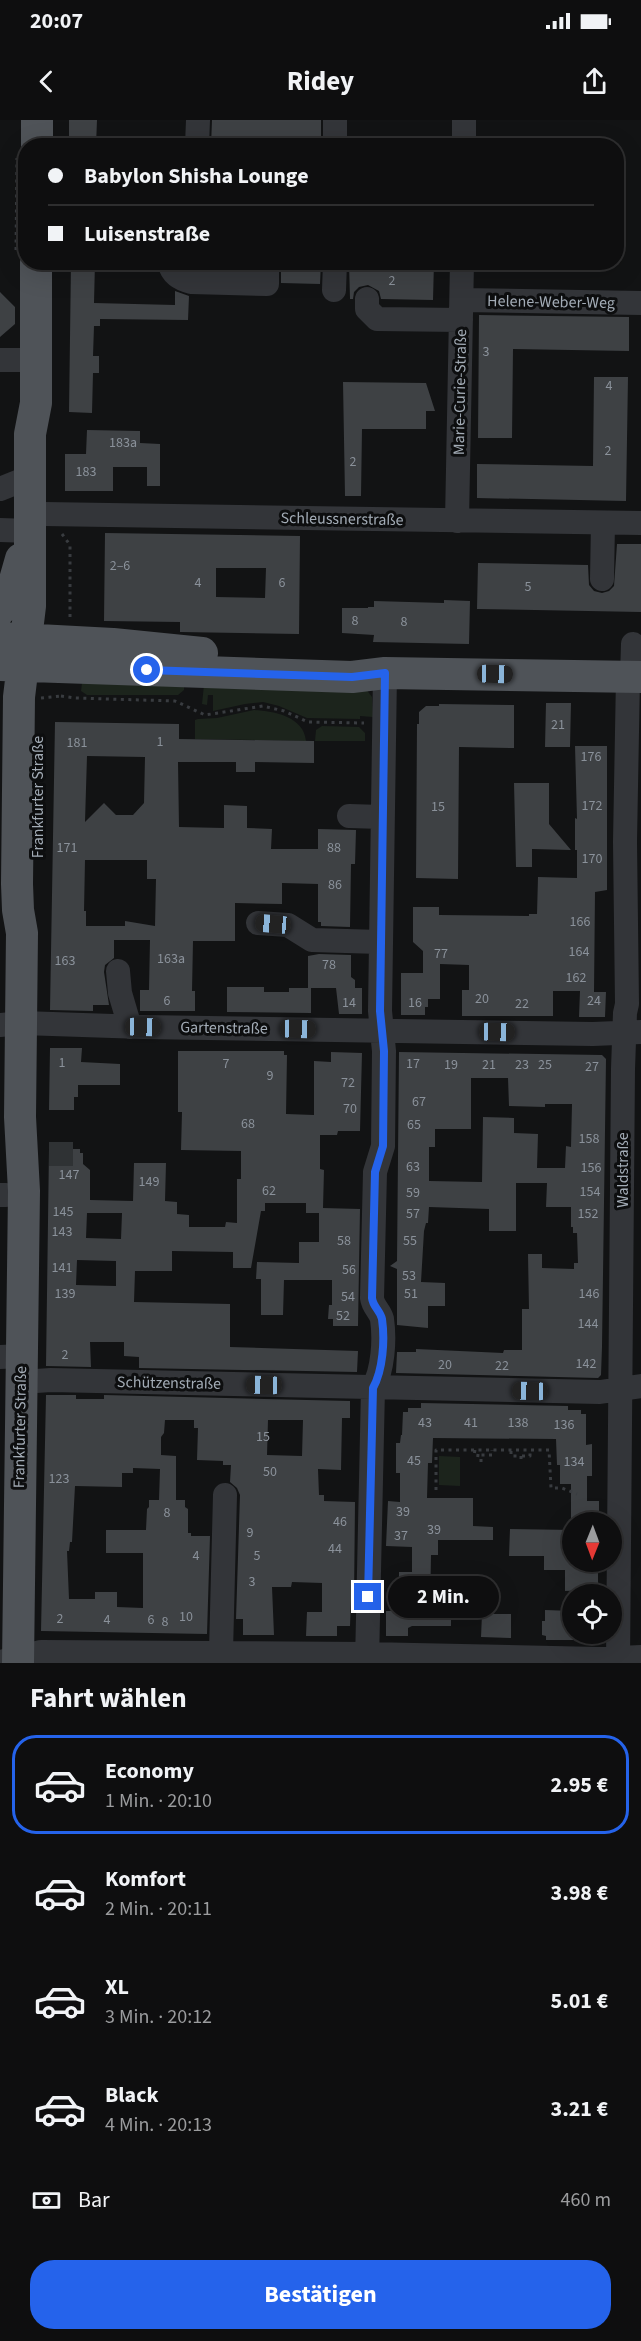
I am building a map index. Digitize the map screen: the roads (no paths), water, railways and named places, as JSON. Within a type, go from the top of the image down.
[{"type":"main road","points":[[37,120],[37,138]]},
{"type":"main road","name":"Frankfurter Straße","points":[[12,1661],[14,1365],[10,1194],[20,1117],[18,1023],[38,884],[37,698],[21,653],[43,605],[30,477],[30,434],[36,403],[36,270]]},
{"type":"main road","name":"Frankfurter Straße","points":[[34,527],[42,434],[36,403]]},
{"type":"main road","points":[[0,610],[13,587],[34,527]]},
{"type":"main road","points":[[21,653],[352,677],[385,673],[634,677]]},
{"type":"street","points":[[197,138],[198,120]]},
{"type":"street","points":[[335,120],[335,138]]},
{"type":"street","points":[[464,138],[465,120]]},
{"type":"street","points":[[173,270],[182,280],[226,273],[267,284],[267,270]]},
{"type":"street","points":[[334,270],[334,290]]},
{"type":"street","name":"Marie-Curie-Straße","points":[[457,521],[462,270]]},
{"type":"street","name":"Helene-Weber-Weg","points":[[368,299],[367,309],[377,319],[462,310],[641,303]]},
{"type":"street","points":[[0,360],[36,360]]},
{"type":"street","points":[[0,489],[30,477]]},
{"type":"street","name":"Schleussnerstraße","points":[[34,527],[457,521],[488,510],[598,523],[641,523]]},
{"type":"street","points":[[597,579],[598,523]]},
{"type":"street","name":"Waldstraße","points":[[625,1659],[631,1389],[632,1032],[627,1004],[633,842],[633,644]]},
{"type":"street","points":[[367,1658],[373,1388],[382,1369],[382,1321],[372,1298],[375,1172],[383,1146],[380,942],[385,673]]},
{"type":"street","points":[[349,821],[382,821]]},
{"type":"street","points":[[258,923],[288,925],[312,940],[380,942]]},
{"type":"street","points":[[118,971],[120,993],[130,1027]]},
{"type":"street","name":"Gartenstraße","points":[[18,1023],[383,1031],[632,1032]]},
{"type":"street","name":"Schützenstraße","points":[[14,1365],[63,1380],[600,1392],[631,1389]]},
{"type":"street","points":[[221,1652],[225,1495]]},
{"type":"street","points":[[12,1661],[41,1652],[131,1658],[221,1652],[367,1658],[625,1659]]},
{"type":"tunnel","points":[[49,1154],[83,1154]]}]
